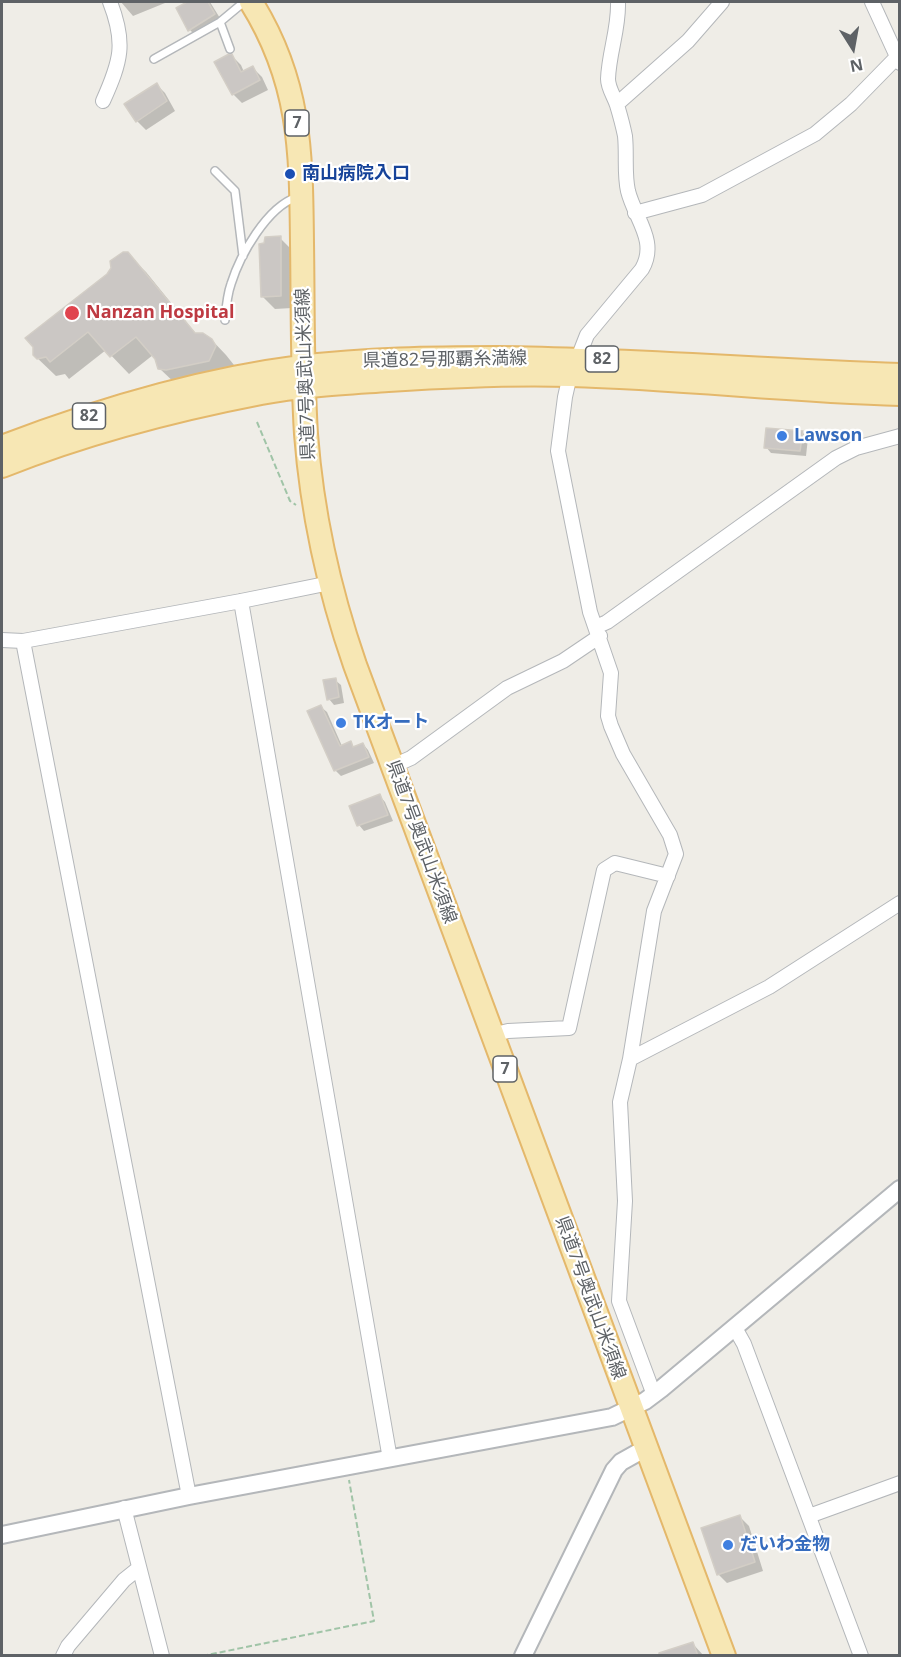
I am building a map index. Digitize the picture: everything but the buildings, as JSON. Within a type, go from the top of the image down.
[{"type":"main road","name":"県道7号奥武山米須線","points":[[251,2],[269,35],[285,74],[298,133],[302,195],[306,433],[314,505],[330,583],[348,646],[724,1656]]},
{"type":"main road","name":"県道82号那覇糸満線","points":[[574,367],[773,388],[900,394]]},
{"type":"main road","name":"県道82号那覇糸満線","points":[[2,447],[137,401],[251,375],[455,376],[574,367],[900,375]]},
{"type":"main road","name":"県道82号那覇糸満線","points":[[2,466],[101,431],[176,411],[262,393],[304,377]]},
{"type":"street","points":[[103,101],[118,68],[121,42],[110,2]]},
{"type":"street","points":[[618,2],[619,21],[608,83],[617,104],[625,136],[624,168],[628,191],[635,213],[647,235],[647,260],[628,287],[587,334],[565,397],[558,451],[590,612],[612,673],[608,716],[623,754],[674,843],[676,854],[654,912],[630,1059],[620,1102],[625,1201],[619,1300],[654,1395]]},
{"type":"street","points":[[617,104],[688,40],[722,2]]},
{"type":"street","points":[[635,213],[702,195],[815,134],[851,104],[898,60],[872,2]]},
{"type":"street","points":[[393,766],[411,758],[507,688],[563,661],[607,622],[836,459],[856,448],[900,436]]},
{"type":"street","points":[[2,640],[23,641],[330,583]]},
{"type":"street","points":[[241,601],[390,1459]]},
{"type":"street","points":[[23,641],[189,1496]]},
{"type":"street","points":[[492,1035],[508,1031],[568,1028],[604,870],[615,863],[668,876]]},
{"type":"street","points":[[630,1059],[769,987],[900,903]]},
{"type":"street","points":[[2,1535],[124,1508],[612,1417],[654,1395],[900,1189]]},
{"type":"street","points":[[735,1328],[744,1344],[861,1656]]},
{"type":"street","points":[[524,1656],[614,1470],[621,1462],[646,1448]]},
{"type":"street","points":[[809,1516],[900,1483]]},
{"type":"street","points":[[124,1508],[162,1656]]},
{"type":"street","points":[[63,1656],[68,1646],[124,1580],[139,1568]]},
{"type":"lane","points":[[154,59],[220,22],[244,2]]},
{"type":"lane","points":[[220,22],[230,49]]},
{"type":"lane","points":[[214,171],[235,191],[243,256]]},
{"type":"lane","points":[[225,320],[226,299],[243,256],[274,211],[286,201],[302,195]]},
{"type":"path","points":[[257,422],[290,501],[298,506],[314,505]]},
{"type":"path","points":[[202,1656],[374,1621],[346,1467]]},
{"type":"place","name":"南山病院入口","points":[[290,174]]},
{"type":"place","name":"Nanzan Hospital","points":[[72,313]]},
{"type":"place","name":"Lawson","points":[[782,436]]},
{"type":"place","name":"TKオート","points":[[341,723]]},
{"type":"place","name":"だいわ金物","points":[[728,1545]]}]
